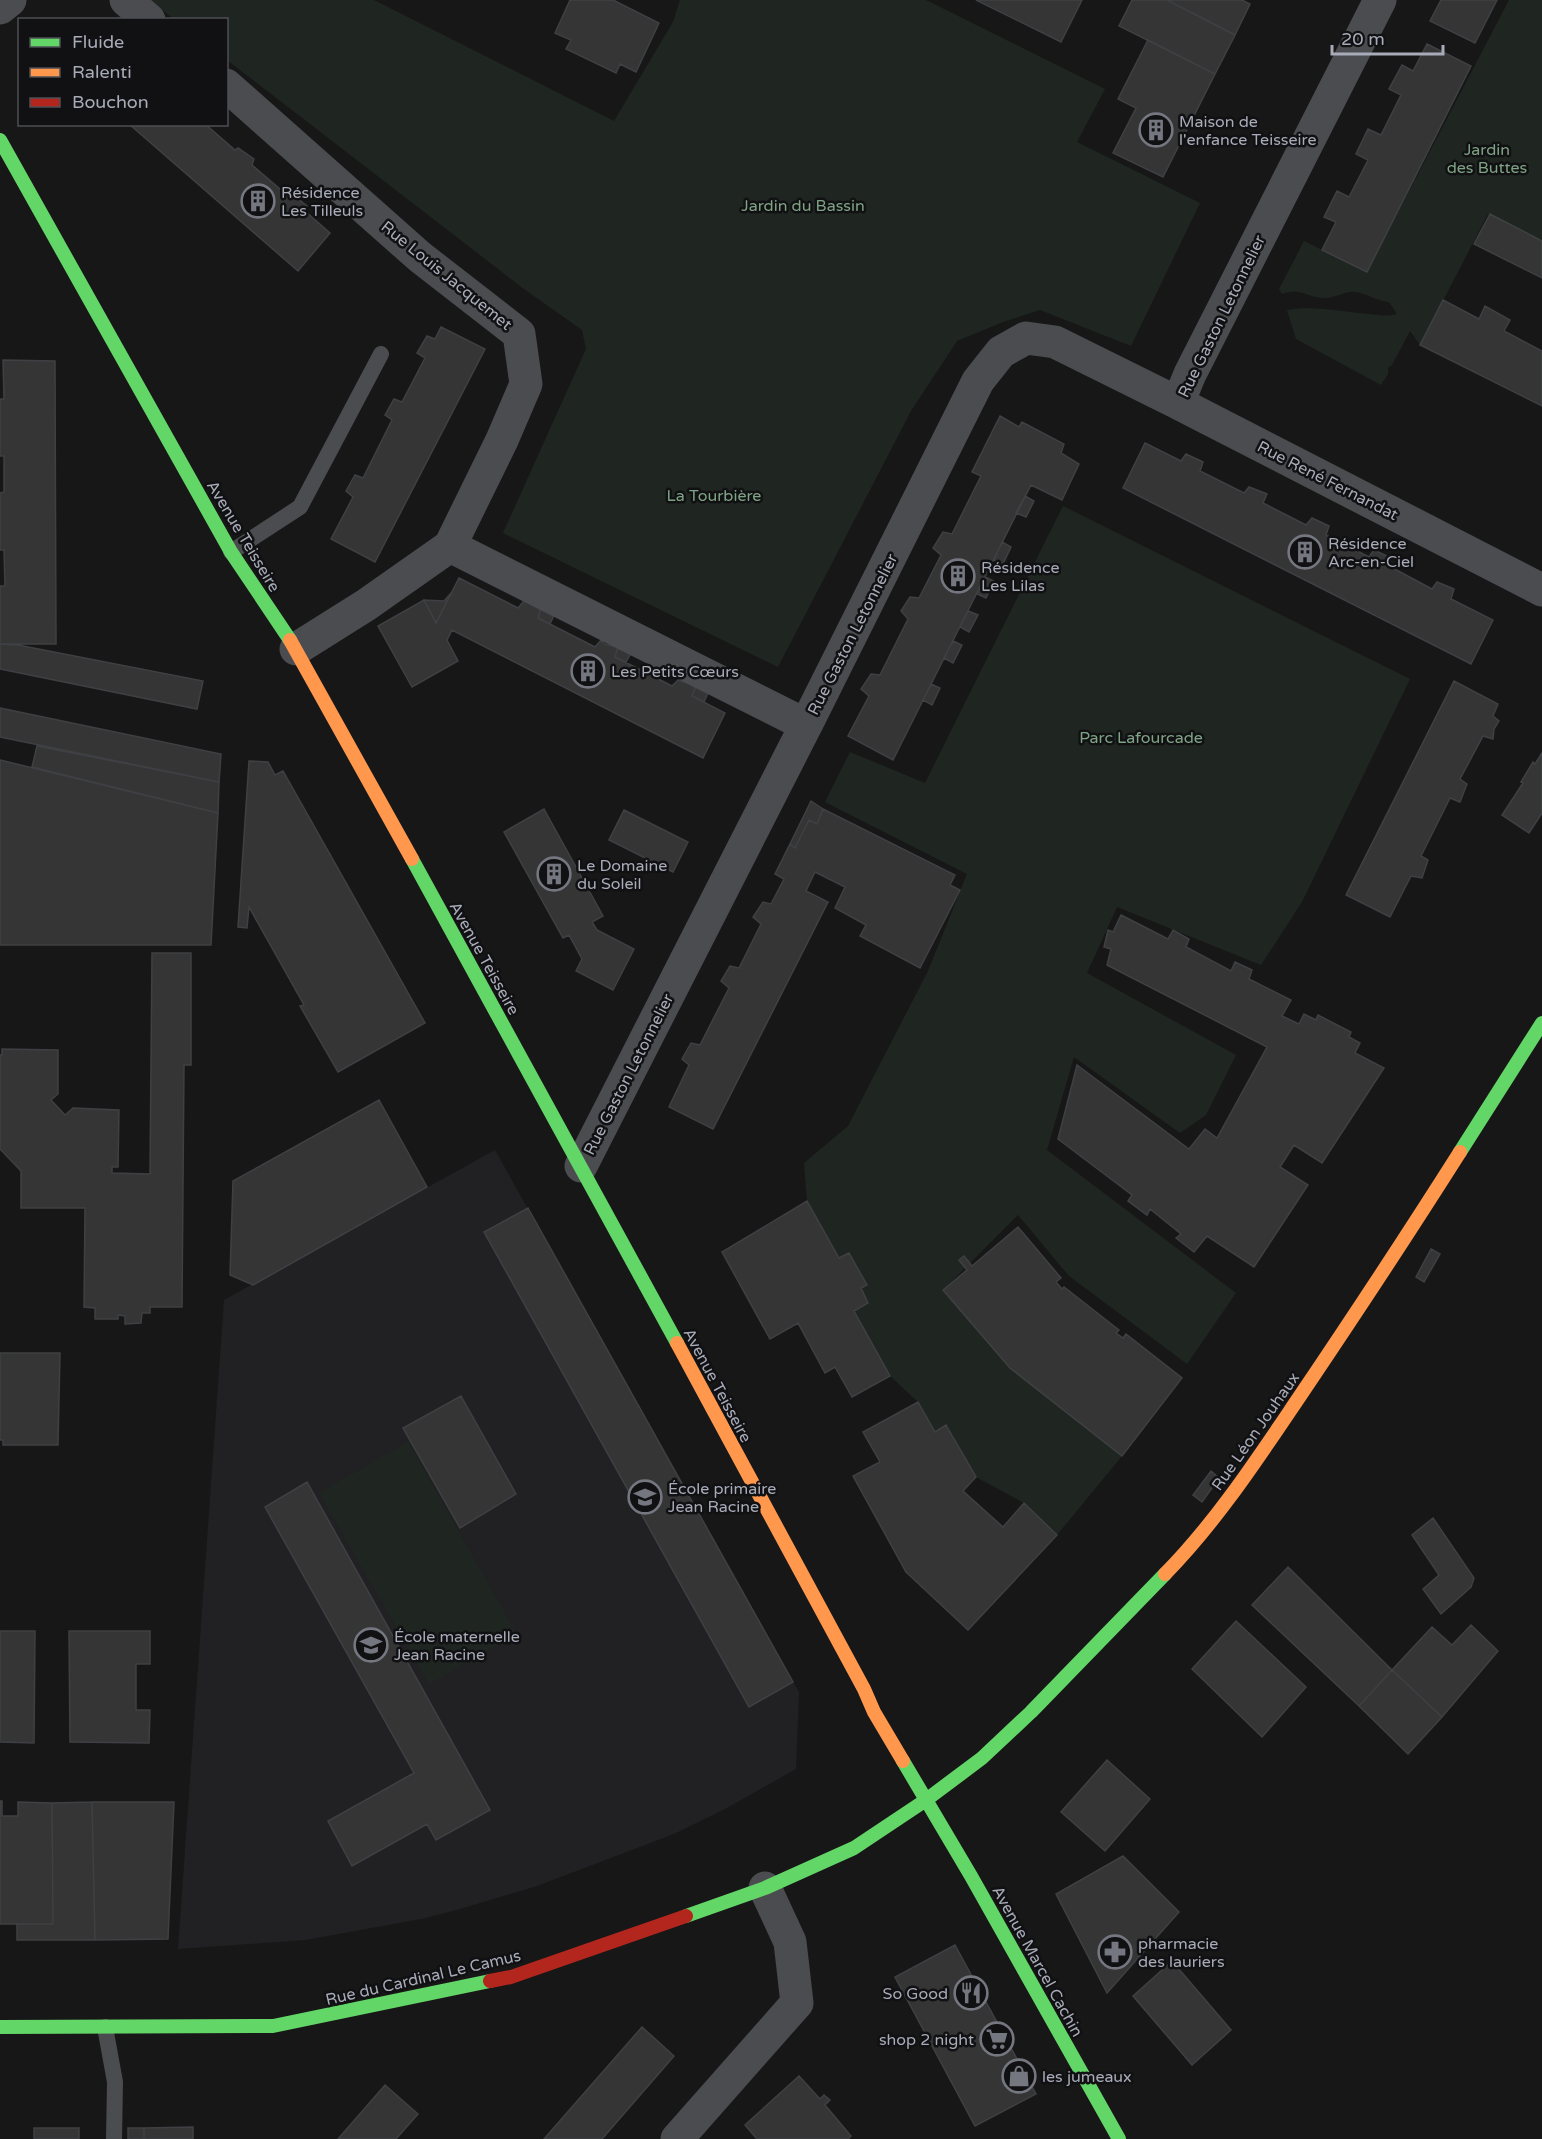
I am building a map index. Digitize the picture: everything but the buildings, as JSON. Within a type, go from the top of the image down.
[{"type":"street","points":[[0,8],[10,0]]},
{"type":"street","points":[[126,0],[147,18]]},
{"type":"street","name":"Rue Gaston Letonnelier","points":[[581,1166],[978,381],[1001,352],[1026,338],[1055,342],[1178,403],[1190,375],[1380,0]]},
{"type":"street","name":"Rue Louis Jacquemet","points":[[228,87],[420,258],[519,334],[526,384],[502,440],[450,546],[366,605],[296,649]]},
{"type":"street","name":"Avenue Teisseire","points":[[0,140],[231,552],[296,649],[581,1166],[874,1712],[926,1800]]},
{"type":"street","name":"Rue René Fernandat","points":[[1178,403],[1542,590]]},
{"type":"street","name":"Rue Gaston Letonnelier","points":[[450,546],[806,725]]},
{"type":"street","name":"Rue Léon Jouhaux","points":[[926,1800],[982,1758],[1031,1712],[1184,1556],[1240,1484],[1388,1266],[1542,1023]]},
{"type":"street","name":"Rue du Cardinal Le Camus","points":[[0,2027],[273,2026],[523,1973],[765,1888],[854,1848],[926,1800]]},
{"type":"street","name":"Avenue Marcel Cachin","points":[[926,1800],[1119,2139]]},
{"type":"street","points":[[677,2139],[797,2003],[790,1942],[765,1888]]},
{"type":"lane","points":[[231,552],[300,507],[381,354]]},
{"type":"lane","points":[[105,2027],[115,2082],[114,2139]]},
{"type":"shaded area","points":[[495,1150],[799,1692],[796,1769],[725,1809],[674,1834],[537,1886],[467,1907],[426,1918],[306,1940],[178,1949],[224,1300]]},
{"type":"green space","name":"Jardin du Bassin","points":[[149,0],[374,0],[614,121],[673,22],[680,0],[926,0],[1105,89],[1077,142],[1200,203],[1131,346],[1040,310],[957,341],[911,411],[778,667],[503,533],[586,349],[582,330],[524,289],[228,61],[228,18],[173,18]]},
{"type":"green space","name":"Jardin des Buttes","points":[[1509,0],[1542,0],[1542,241],[1488,214],[1420,345],[1410,331],[1392,365],[1388,368],[1388,374],[1381,385],[1296,339],[1287,310],[1317,309],[1383,316],[1397,314],[1389,302],[1356,292],[1323,298],[1298,292],[1282,294],[1279,289],[1304,241],[1367,272]]},
{"type":"green space","name":"Parc Lafourcade","points":[[1063,506],[1410,679],[1302,902],[1261,965],[1117,907],[1087,973],[1236,1055],[1206,1115],[1180,1133],[1074,1057],[1047,1150],[1236,1293],[1187,1364],[1069,1276],[1018,1215],[943,1290],[1010,1368],[1122,1456],[1057,1535],[1024,1503],[976,1477],[947,1425],[935,1432],[918,1402],[890,1376],[854,1311],[868,1303],[861,1288],[867,1284],[849,1253],[839,1258],[807,1201],[804,1163],[848,1126],[928,971],[967,874],[825,802],[850,752],[925,783]]},
{"type":"green space","points":[[408,1442],[517,1634],[429,1684],[319,1493]]},
{"type":"traffic: fast","points":[[0,140],[231,552],[290,640]]},
{"type":"traffic: fast","points":[[412,859],[677,1343]]},
{"type":"traffic: fast","points":[[1460,1152],[1542,1023]]},
{"type":"traffic: fast","points":[[686,1916],[765,1888],[854,1848],[926,1800],[982,1758],[1031,1712],[1165,1574]]},
{"type":"traffic: fast","points":[[903,1761],[971,1876],[1119,2139]]},
{"type":"traffic: fast","points":[[0,2027],[273,2026],[490,1981]]},
{"type":"traffic: slow","points":[[290,640],[412,859]]},
{"type":"traffic: slow","points":[[1165,1574],[1202,1533],[1253,1466],[1460,1152]]},
{"type":"traffic: slow","points":[[677,1343],[864,1689],[874,1712],[903,1761]]},
{"type":"traffic: jam","points":[[490,1981],[511,1977],[686,1916]]},
{"type":"place","name":"Maison de l'enfance Teisseire","points":[[1156,130]]},
{"type":"place","name":"Résidence Les Tilleuls","points":[[258,201]]},
{"type":"place","name":"Résidence Arc-en-Ciel","points":[[1305,552]]},
{"type":"place","name":"Résidence Les Lilas","points":[[958,576]]},
{"type":"place","name":"Les Petits Cœurs","points":[[588,671]]},
{"type":"place","name":"Le Domaine du Soleil","points":[[554,874]]},
{"type":"place","name":"École primaire Jean Racine","points":[[645,1497]]},
{"type":"place","name":"École maternelle Jean Racine","points":[[371,1645]]},
{"type":"place","name":"pharmacie des lauriers","points":[[1115,1952]]},
{"type":"place","name":"So Good","points":[[971,1993]]},
{"type":"place","name":"shop 2 night","points":[[997,2039]]},
{"type":"place","name":"les jumeaux","points":[[1019,2076]]},
{"type":"park label","name":"La Tourbière","points":[[714,495]]}]
